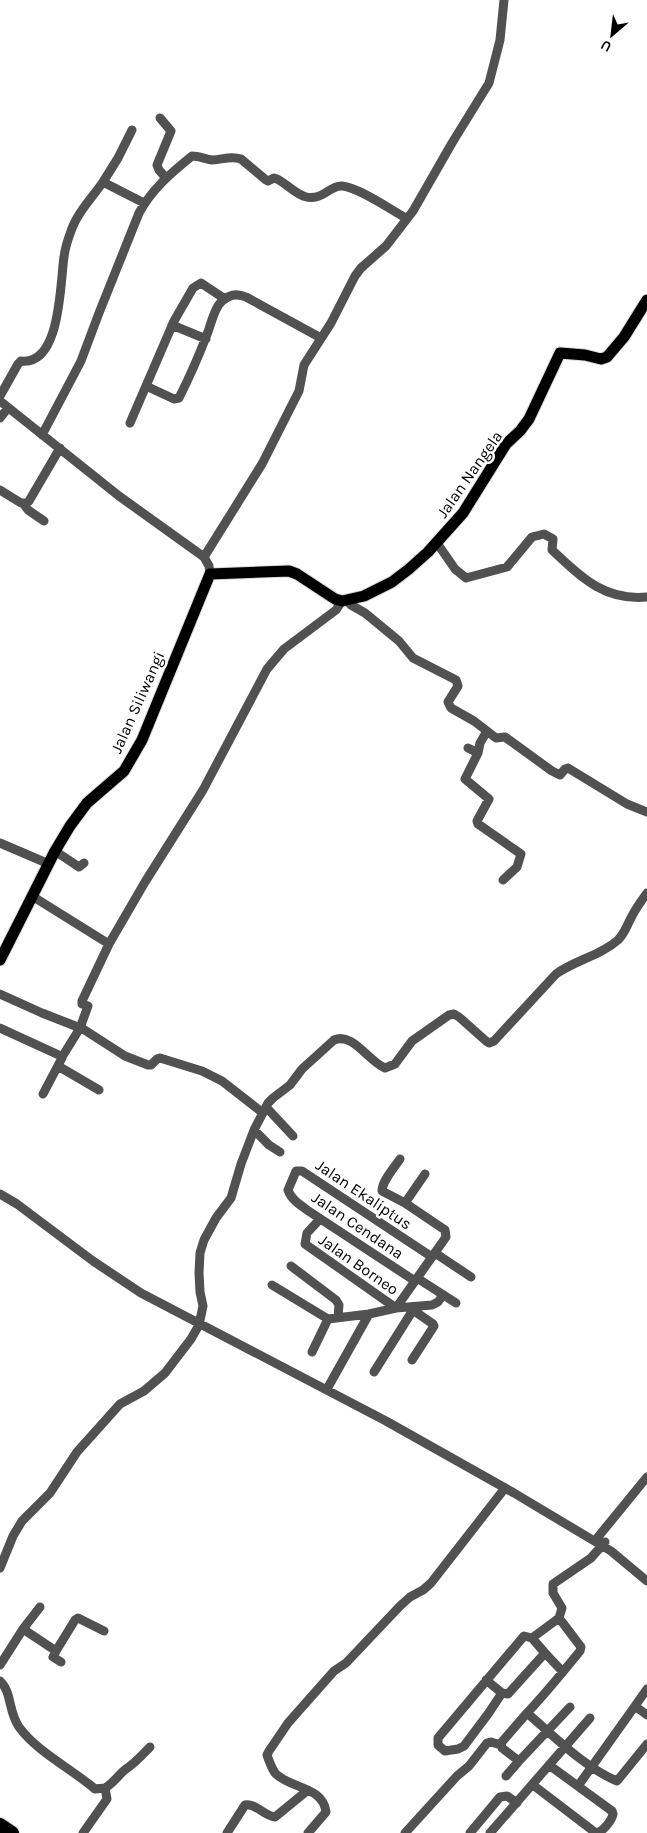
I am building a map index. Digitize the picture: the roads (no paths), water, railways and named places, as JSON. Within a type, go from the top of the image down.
[{"type":"highway","points":[[0,1826],[12,1833]]},
{"type":"main road","name":"Jalan Nangela","points":[[345,601],[364,596],[392,582],[416,564],[463,513],[506,444],[520,431],[529,419],[560,353],[585,355],[601,359],[607,357],[624,337],[647,300]]},
{"type":"main road","points":[[210,574],[289,571],[310,581],[335,599],[345,601]]},
{"type":"main road","name":"Jalan Siliwangi","points":[[0,960],[55,851],[80,811],[119,776],[142,740],[210,574]]},
{"type":"street","points":[[204,557],[262,464],[299,391],[304,365],[331,323],[355,276],[371,258],[386,246],[407,219],[489,83],[500,40],[504,0]]},
{"type":"street","points":[[160,118],[171,131],[157,165],[165,177]]},
{"type":"street","points":[[0,396],[18,364],[21,361],[28,362],[36,359],[43,352],[58,313],[64,255],[72,229],[78,216],[118,158],[132,130]]},
{"type":"street","points":[[42,436],[64,390],[82,361],[129,234],[144,203],[165,177],[194,156],[214,160],[233,157],[241,159],[266,180],[277,179],[298,194],[314,198],[340,185],[351,188],[407,219]]},
{"type":"street","points":[[103,182],[144,203]]},
{"type":"street","points":[[130,423],[172,324],[193,288],[199,284],[206,285],[225,299]]},
{"type":"street","points":[[146,386],[174,399],[179,398],[206,339],[218,307],[225,299],[233,295],[241,295],[321,338]]},
{"type":"street","points":[[172,324],[206,339]]},
{"type":"street","points":[[0,401],[119,496],[204,557],[209,566],[210,574]]},
{"type":"street","points":[[0,418],[8,408]]},
{"type":"street","points":[[23,503],[29,501],[60,448]]},
{"type":"street","points":[[0,490],[23,503],[28,510],[44,521]]},
{"type":"street","points":[[437,543],[455,568],[466,578],[507,567],[532,538],[540,534],[549,535],[554,540],[552,550],[594,586],[624,596],[647,597]]},
{"type":"street","points":[[44,1094],[60,1061],[80,1028],[88,1006],[82,1004],[82,1001],[109,944],[145,882],[203,790],[267,669],[284,649],[331,614],[345,601],[365,613],[399,641],[413,658],[456,680],[458,684],[448,702],[449,706],[496,738],[505,736],[552,771],[560,775],[568,768],[627,804],[647,812]]},
{"type":"street","points":[[487,731],[465,779],[489,800],[477,823],[521,854],[517,867],[503,880]]},
{"type":"street","points":[[468,748],[478,753]]},
{"type":"street","points":[[0,842],[49,864]]},
{"type":"street","points":[[55,851],[79,866],[84,863]]},
{"type":"street","points":[[0,1568],[13,1536],[22,1521],[50,1493],[76,1452],[120,1404],[144,1391],[165,1373],[182,1353],[200,1322],[203,1306],[200,1292],[200,1253],[209,1229],[231,1198],[254,1130],[265,1110],[278,1093],[290,1086],[302,1069],[334,1040],[342,1037],[350,1040],[379,1066],[385,1068],[394,1064],[412,1041],[449,1015],[454,1014],[489,1043],[494,1041],[556,974],[617,941],[626,930],[647,893]]},
{"type":"street","points":[[32,896],[109,944]]},
{"type":"street","points":[[0,994],[93,1034],[124,1056],[148,1065],[151,1065],[160,1058],[202,1071],[226,1084],[265,1110],[293,1136]]},
{"type":"street","points":[[0,1028],[60,1061],[99,1090]]},
{"type":"street","points":[[254,1130],[269,1145],[280,1152]]},
{"type":"street","points":[[396,1308],[446,1237],[445,1230],[382,1191],[400,1159]]},
{"type":"street","name":"Jalan Ekaliptus","points":[[288,1190],[296,1170],[302,1171],[433,1255]]},
{"type":"street","points":[[405,1204],[425,1174]]},
{"type":"street","points":[[0,1190],[48,1219],[130,1280],[200,1322]]},
{"type":"street","name":"Jalan Cendana","points":[[288,1190],[294,1200],[320,1219],[456,1303]]},
{"type":"street","points":[[0,1194],[17,1204],[93,1261],[135,1289],[328,1387],[602,1541],[647,1573]]},
{"type":"street","name":"Jalan Borneo","points":[[320,1219],[307,1234],[305,1244],[396,1308]]},
{"type":"street","points":[[433,1255],[471,1277]]},
{"type":"street","points":[[290,1266],[336,1300],[340,1305],[338,1317]]},
{"type":"street","points":[[272,1285],[328,1319],[369,1314],[396,1308],[412,1309],[438,1302],[444,1295]]},
{"type":"street","points":[[412,1309],[434,1326],[412,1360]]},
{"type":"street","points":[[374,1372],[412,1309]]},
{"type":"street","points":[[328,1387],[369,1314]]},
{"type":"street","points":[[312,1352],[328,1319]]},
{"type":"street","points":[[465,1463],[505,1488],[602,1541],[612,1552],[647,1581]]},
{"type":"street","points":[[532,1638],[559,1618],[562,1608],[553,1593],[553,1584],[591,1558],[645,1484]]},
{"type":"street","points":[[308,1833],[326,1812],[320,1799],[308,1790],[284,1779],[276,1773],[267,1755],[288,1723],[334,1671],[346,1663],[400,1606],[431,1583],[505,1488]]},
{"type":"street","points":[[0,1666],[22,1629],[40,1607]]},
{"type":"street","points":[[61,1662],[53,1658],[75,1620],[78,1618],[104,1631]]},
{"type":"street","points":[[501,1745],[502,1741],[556,1682],[562,1671],[580,1651],[581,1647],[559,1618]]},
{"type":"street","points":[[22,1629],[56,1651]]},
{"type":"street","points":[[502,1693],[464,1746],[453,1750],[443,1750],[438,1745],[438,1738],[524,1636],[532,1638],[562,1671]]},
{"type":"street","points":[[486,1680],[502,1693],[508,1694],[545,1653]]},
{"type":"street","points":[[0,1681],[7,1689],[13,1718],[27,1736],[96,1790],[106,1788],[115,1782],[150,1747]]},
{"type":"street","points":[[578,1786],[647,1689]]},
{"type":"street","points":[[635,1706],[647,1715]]},
{"type":"street","points":[[506,1776],[546,1730],[570,1707]]},
{"type":"street","points":[[527,1713],[566,1747],[593,1767],[617,1781],[647,1744]]},
{"type":"street","points":[[490,1833],[590,1718]]},
{"type":"street","points":[[405,1833],[457,1776],[469,1766],[487,1743],[491,1742],[501,1745],[518,1762]]},
{"type":"street","points":[[533,1785],[596,1833],[599,1833],[613,1817],[614,1814],[549,1765]]},
{"type":"street","points":[[83,1833],[107,1799],[106,1788]]},
{"type":"street","points":[[227,1833],[245,1806],[252,1805],[270,1816],[275,1816],[308,1790]]},
{"type":"street","points":[[471,1833],[500,1797],[507,1796],[517,1803]]},
{"type":"street","points":[[487,1812],[500,1822]]}]
